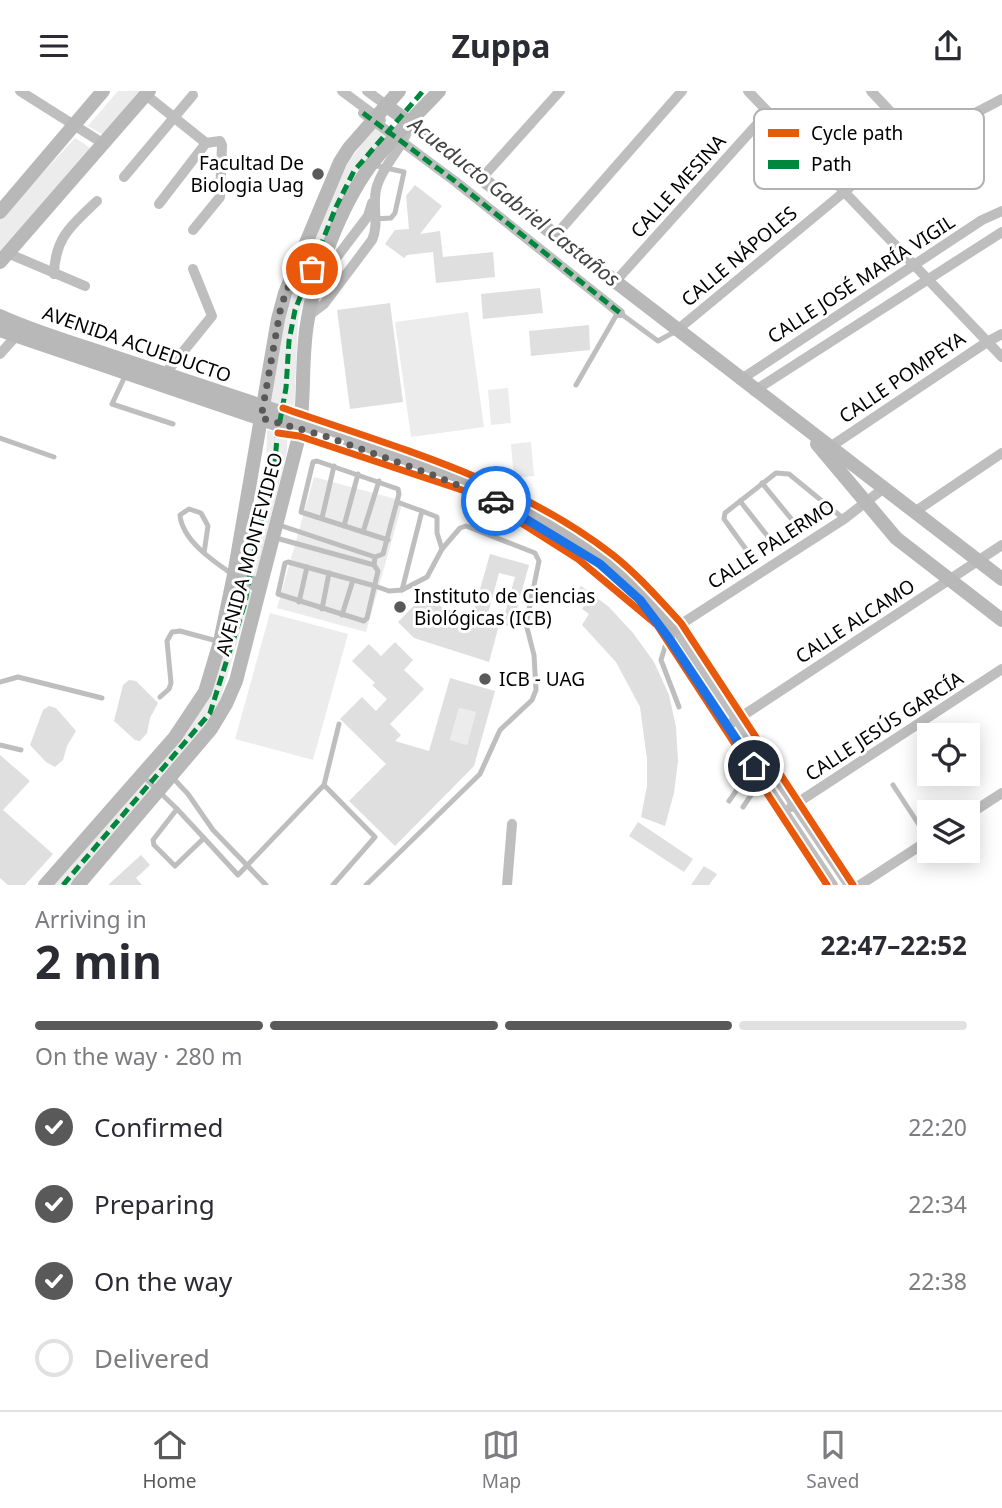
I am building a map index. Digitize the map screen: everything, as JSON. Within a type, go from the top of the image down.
[{"type":"street","points":[[20,91],[104,144]]},
{"type":"street","points":[[0,212],[103,91]]},
{"type":"street","points":[[367,91],[826,449],[916,511],[1002,579]]},
{"type":"street","name":"AVENIDA MONTEVIDEO","points":[[45,885],[142,775],[192,714],[205,692],[220,642],[234,575],[281,306],[349,148],[367,116],[386,105],[398,91]]},
{"type":"street","name":"AVENIDA MONTEVIDEO","points":[[78,885],[205,736],[226,704],[236,681],[301,424],[308,317],[321,270],[350,201],[399,140],[410,122],[439,91]]},
{"type":"street","points":[[481,179],[560,91]]},
{"type":"street","points":[[554,237],[682,91]]},
{"type":"street","points":[[748,91],[765,109]]},
{"type":"street","points":[[871,91],[888,109]]},
{"type":"street","points":[[997,91],[1002,99]]},
{"type":"street","points":[[85,286],[4,257],[147,93],[206,143]]},
{"type":"street","points":[[124,177],[193,95]]},
{"type":"street","name":"CALLE NÁPOLES","points":[[982,109],[1002,99]]},
{"type":"street","points":[[367,116],[620,313]]},
{"type":"street","name":"CALLE MESINA","points":[[614,283],[754,128]]},
{"type":"street","points":[[159,204],[206,143],[215,140],[222,145],[220,197],[193,230]]},
{"type":"street","points":[[308,317],[324,304],[372,240],[378,165],[370,142],[360,141],[349,148]]},
{"type":"street","name":"CALLE NÁPOLES","points":[[676,331],[846,189]]},
{"type":"street","points":[[843,191],[1002,357]]},
{"type":"street","points":[[54,274],[58,244],[97,201]]},
{"type":"street","name":"CALLE JOSÉ MARÍA VIGIL","points":[[740,380],[982,220],[1002,211]]},
{"type":"street","points":[[296,267],[321,270],[336,260],[372,218]]},
{"type":"street","name":"CALLE JOSÉ MARÍA VIGIL","points":[[754,391],[926,278],[1002,232]]},
{"type":"street","points":[[165,374],[211,319],[212,313],[192,269]]},
{"type":"street","name":"AVENIDA ACUEDUCTO","points":[[0,316],[21,331],[126,373],[188,387],[262,412],[438,464],[606,554],[651,595],[672,632]]},
{"type":"street","name":"AVENIDA ACUEDUCTO","points":[[0,330],[21,331],[165,374],[188,387]]},
{"type":"street","points":[[0,354],[21,331]]},
{"type":"street","name":"CALLE POMPEYA","points":[[826,449],[987,341],[1002,334]]},
{"type":"street","points":[[826,449],[895,538],[1002,620]]},
{"type":"street","points":[[916,511],[1002,453]]},
{"type":"street","name":"CALLE PALERMO","points":[[672,632],[844,519],[884,488]]},
{"type":"street","name":"CALLE ALCAMO","points":[[727,726],[1002,545]]},
{"type":"street","points":[[234,575],[260,586]]},
{"type":"street","points":[[672,632],[738,719],[849,885]]},
{"type":"street","points":[[672,632],[727,726],[834,885]]},
{"type":"street","name":"CALLE JESÚS GARCÍA","points":[[785,811],[1002,669]]},
{"type":"street","points":[[980,807],[1002,793]]},
{"type":"street","points":[[124,796],[141,811]]},
{"type":"street","points":[[507,885],[512,824]]},
{"type":"street","points":[[860,885],[917,848]]},
{"type":"lane","points":[[372,218],[391,218],[395,213],[404,173],[378,165]]},
{"type":"lane","points":[[576,385],[614,317],[620,313],[658,341],[676,331]]},
{"type":"lane","points":[[126,373],[112,404],[173,425]]},
{"type":"lane","points":[[0,438],[54,457]]},
{"type":"lane","points":[[275,531],[374,557],[383,554],[388,540],[397,502],[398,488],[316,461],[313,463],[300,510],[388,540]]},
{"type":"lane","points":[[322,518],[334,466]]},
{"type":"lane","points":[[748,552],[724,516],[776,473],[789,474],[844,519]]},
{"type":"lane","points":[[344,526],[358,474]]},
{"type":"lane","points":[[363,532],[379,481]]},
{"type":"lane","points":[[762,483],[793,521]]},
{"type":"lane","points":[[740,501],[769,538]]},
{"type":"lane","points":[[397,502],[438,517],[437,533],[442,549]]},
{"type":"lane","points":[[204,553],[208,526],[201,513],[189,509],[180,515],[181,525],[204,553],[234,575]]},
{"type":"lane","points":[[402,590],[422,511]]},
{"type":"lane","points":[[366,885],[480,774],[500,730],[526,708],[536,690],[534,656],[526,624],[539,561],[535,553],[466,526],[460,528],[442,549],[427,577],[402,590],[389,591],[374,586],[354,580],[287,562],[278,594],[366,620],[374,586],[378,571],[374,565],[374,557]]},
{"type":"lane","points":[[275,531],[374,565]]},
{"type":"lane","points":[[299,602],[307,567]]},
{"type":"lane","points":[[322,609],[329,573]]},
{"type":"lane","points":[[342,615],[354,580]]},
{"type":"lane","points":[[160,697],[169,689],[171,683],[167,641],[172,632],[180,631],[220,642]]},
{"type":"lane","points":[[672,632],[661,660],[679,707]]},
{"type":"lane","points":[[0,682],[18,677],[102,698]]},
{"type":"lane","points":[[142,775],[238,874],[324,785],[339,724]]},
{"type":"lane","points":[[0,744],[21,750]]},
{"type":"lane","points":[[729,801],[754,766]]},
{"type":"lane","points":[[170,776],[188,794],[213,830],[266,885]]},
{"type":"lane","points":[[743,807],[762,779]]},
{"type":"lane","points":[[324,785],[375,837],[334,885]]},
{"type":"lane","points":[[893,785],[917,822]]},
{"type":"lane","points":[[177,809],[153,840],[154,845],[175,866],[204,838]]},
{"type":"shaded area","points":[[118,91],[144,91],[105,136],[88,126]]},
{"type":"shaded area","points":[[376,125],[388,136],[355,173],[317,268],[299,265],[334,182]]},
{"type":"shaded area","points":[[75,138],[92,149],[0,251],[0,219]]},
{"type":"shaded area","points":[[293,280],[309,284],[298,318],[294,415],[268,406],[273,368]]},
{"type":"shaded area","points":[[468,312],[484,427],[411,437],[395,322]]},
{"type":"shaded area","points":[[508,388],[511,423],[491,425],[488,390]]},
{"type":"shaded area","points":[[267,430],[287,436],[287,451],[255,581],[239,574],[266,469]]},
{"type":"shaded area","points":[[531,442],[534,476],[514,478],[511,444]]},
{"type":"shaded area","points":[[314,477],[403,501],[366,632],[277,608]]},
{"type":"shaded area","points":[[236,588],[252,592],[219,704],[200,734],[71,885],[50,885],[192,720]]},
{"type":"shaded area","points":[[270,613],[348,634],[313,760],[235,739]]},
{"type":"shaded area","points":[[459,708],[476,712],[467,745],[450,740]]},
{"type":"building","points":[[415,185],[442,206],[420,234],[440,231],[443,257],[493,252],[495,277],[436,283],[433,252],[407,255],[404,258],[385,244],[395,230],[409,229],[406,196]]},
{"type":"building","points":[[540,288],[543,313],[483,319],[481,294]]},
{"type":"building","points":[[390,303],[403,402],[350,409],[337,310]]},
{"type":"building","points":[[589,325],[590,350],[531,356],[529,331]]},
{"type":"building","points":[[490,554],[529,565],[512,627],[502,624],[515,577],[499,573],[486,621],[499,625],[489,662],[414,638],[398,622],[426,593],[443,608],[472,617]]},
{"type":"building","points":[[581,586],[609,607],[633,633],[654,662],[669,695],[676,727],[678,761],[674,793],[665,826],[641,817],[647,786],[647,759],[640,707],[616,662],[582,625],[589,614],[582,609],[584,606],[573,598]]},
{"type":"building","points":[[395,642],[413,660],[404,670],[424,689],[390,724],[401,735],[395,741],[429,751],[450,678],[495,691],[474,766],[395,846],[349,801],[386,764],[340,719],[362,697],[376,711],[387,699],[352,661],[369,644],[381,656]],"holes":[[[459,708],[476,712],[467,745],[450,740]]]},
{"type":"building","points":[[129,680],[136,681],[158,703],[150,718],[147,733],[140,741],[135,740],[114,721],[123,685]]},
{"type":"building","points":[[49,706],[56,708],[76,731],[63,760],[55,767],[46,762],[30,745],[43,710]]},
{"type":"building","points":[[0,755],[30,781],[3,810],[53,854],[25,885],[8,885],[0,878]]},
{"type":"building","points":[[638,822],[693,859],[684,872],[629,836]]},
{"type":"building","points":[[141,855],[150,865],[136,878],[142,885],[108,885]]},
{"type":"building","points":[[704,866],[717,874],[709,885],[691,885]]},
{"type":"waterway","name":"Acueducto Gabriel Castaños","points":[[342,91],[381,120]]},
{"type":"marked path","points":[[63,885],[210,713],[245,603],[275,463],[295,310],[336,207],[354,171],[423,91]]},
{"type":"marked path","points":[[363,113],[456,182],[620,313]]},
{"type":"cycle path","points":[[283,408],[411,452],[496,486],[537,506],[613,555],[648,587],[681,623],[853,885]]},
{"type":"cycle path","points":[[278,433],[299,436],[477,495],[578,559],[657,625],[827,885]]},
{"type":"way so far","points":[[312,269],[296,267],[285,293],[261,418],[328,437],[496,501]]},
{"type":"place","name":"Facultad De Biologia Uag","points":[[318,174]]},
{"type":"place","name":"Instituto de Ciencias Biológicas (ICB)","points":[[400,607]]},
{"type":"place","name":"ICB - UAG","points":[[485,679]]},
{"type":"route","points":[[496,501],[586,554],[640,600],[668,637],[754,766]]}]
